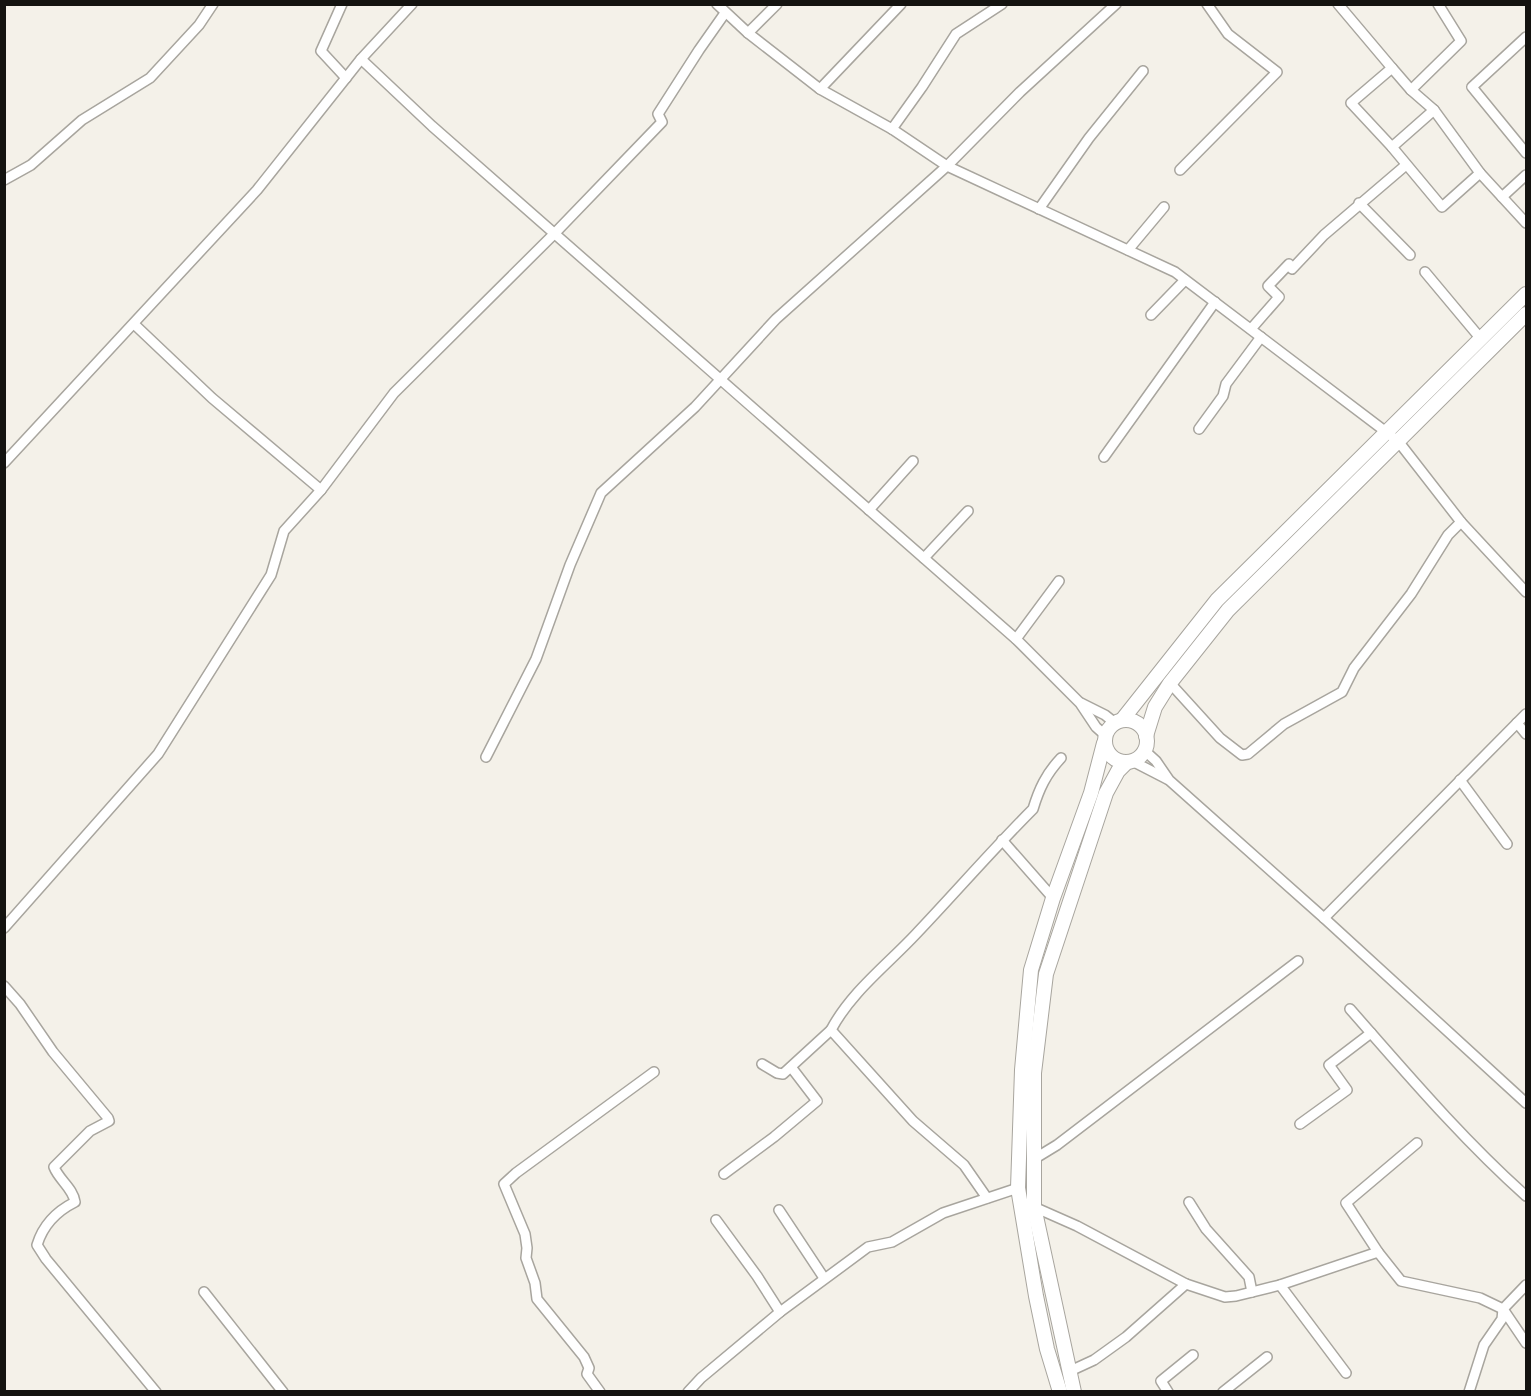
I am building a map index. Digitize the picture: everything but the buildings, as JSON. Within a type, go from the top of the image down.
[{"type":"highway","points":[[1060,1392],[1040,1318],[1018,1188],[1022,1070],[1031,970],[1053,898],[1091,793],[1105,739],[1217,600],[1527,294]]},
{"type":"highway","points":[[1074,1392],[1034,1207],[1034,1073],[1046,974],[1106,793],[1118,771],[1140,757],[1145,751],[1146,735],[1155,707],[1170,683],[1228,610],[1527,314]]},
{"type":"highway","points":[[1118,721],[1137,723],[1146,735]]},
{"type":"highway","points":[[1105,739],[1111,757],[1130,762]]},
{"type":"street","points":[[4,180],[32,165],[82,120],[150,78],[199,25],[213,4]]},
{"type":"street","points":[[342,4],[321,51],[346,78]]},
{"type":"street","points":[[4,463],[257,190],[361,59],[412,4]]},
{"type":"street","points":[[717,4],[748,33],[820,89],[892,129],[947,166],[1175,272],[1398,441],[1461,522],[1527,592]]},
{"type":"street","points":[[748,33],[777,4]]},
{"type":"street","points":[[820,89],[901,4]]},
{"type":"street","points":[[892,129],[956,34],[1002,4]]},
{"type":"street","points":[[486,757],[536,659],[570,565],[601,493],[695,407],[776,319],[947,166],[1020,92],[1116,4]]},
{"type":"street","points":[[1180,170],[1277,72],[1228,33],[1207,4]]},
{"type":"street","points":[[1338,4],[1411,90],[1434,110],[1480,172],[1527,223]]},
{"type":"street","points":[[1411,90],[1461,41],[1438,4]]},
{"type":"street","points":[[4,928],[158,754],[271,574],[284,531],[321,490],[394,393],[555,233],[662,122],[658,114],[725,13]]},
{"type":"street","points":[[1527,37],[1472,87],[1527,153]]},
{"type":"street","points":[[361,59],[432,126],[1016,639],[1080,703],[1105,739]]},
{"type":"street","points":[[1392,68],[1351,104],[1392,147],[1442,207],[1480,172]]},
{"type":"street","points":[[1039,208],[1089,138],[1143,72]]},
{"type":"street","points":[[1392,147],[1434,110]]},
{"type":"street","points":[[1251,329],[1279,297],[1268,286],[1289,264],[1292,269],[1359,203],[1406,165]]},
{"type":"street","points":[[1502,196],[1527,175]]},
{"type":"street","points":[[1359,203],[1410,255]]},
{"type":"street","points":[[1128,250],[1164,207]]},
{"type":"street","points":[[1425,272],[1482,339]]},
{"type":"street","points":[[1151,315],[1185,280]]},
{"type":"street","points":[[1104,457],[1215,302]]},
{"type":"street","points":[[134,324],[212,398],[321,490]]},
{"type":"street","points":[[1199,429],[1223,396],[1226,384],[1261,337]]},
{"type":"street","points":[[869,510],[913,461]]},
{"type":"street","points":[[924,558],[968,511]]},
{"type":"street","points":[[1170,683],[1225,743],[1242,755],[1248,754],[1284,724],[1342,692],[1353,668],[1411,594],[1448,535],[1461,522]]},
{"type":"street","points":[[1016,639],[1059,581]]},
{"type":"street","points":[[1080,703],[1118,721]]},
{"type":"street","points":[[1324,918],[1527,714]]},
{"type":"street","points":[[1517,723],[1527,734]]},
{"type":"street","points":[[1145,751],[1156,761],[1169,780],[1527,1103]]},
{"type":"street","points":[[762,1064],[780,1075],[831,1030],[839,1015],[868,981],[1033,809],[1040,787],[1050,769],[1061,758]]},
{"type":"street","points":[[1130,762],[1169,780]]},
{"type":"street","points":[[1460,780],[1507,844]]},
{"type":"street","points":[[1002,840],[1053,898]]},
{"type":"street","points":[[1034,1159],[1058,1145],[1298,961]]},
{"type":"street","points":[[4,986],[20,1004],[53,1052],[109,1121],[90,1131],[54,1167],[76,1199],[44,1228],[37,1245],[45,1259],[156,1392]]},
{"type":"street","points":[[1350,1009],[1439,1111],[1527,1196]]},
{"type":"street","points":[[831,1030],[913,1121],[964,1165],[987,1198]]},
{"type":"street","points":[[1300,1124],[1347,1090],[1329,1065],[1371,1033]]},
{"type":"street","points":[[724,1174],[817,1101],[791,1067]]},
{"type":"street","points":[[600,1392],[588,1374],[589,1368],[585,1357],[537,1299],[536,1283],[526,1258],[528,1248],[525,1234],[504,1184],[529,1163],[654,1072]]},
{"type":"street","points":[[1417,1143],[1346,1203],[1378,1252],[1401,1281],[1480,1298],[1503,1309],[1527,1342]]},
{"type":"street","points":[[688,1392],[700,1378],[780,1312],[868,1247],[892,1242],[944,1213],[1018,1188]]},
{"type":"street","points":[[1189,1202],[1206,1229],[1249,1277],[1252,1292]]},
{"type":"street","points":[[1034,1207],[1077,1226],[1186,1284],[1225,1296],[1280,1285],[1378,1252]]},
{"type":"street","points":[[779,1210],[824,1278]]},
{"type":"street","points":[[716,1220],[780,1312]]},
{"type":"street","points":[[1068,1372],[1094,1360],[1126,1337],[1186,1284]]},
{"type":"street","points":[[1280,1285],[1346,1373]]},
{"type":"street","points":[[1469,1392],[1484,1345],[1502,1319],[1503,1309],[1527,1285]]},
{"type":"street","points":[[204,1292],[283,1392]]},
{"type":"street","points":[[1168,1392],[1161,1381],[1193,1355]]},
{"type":"street","points":[[1223,1392],[1267,1358]]}]
